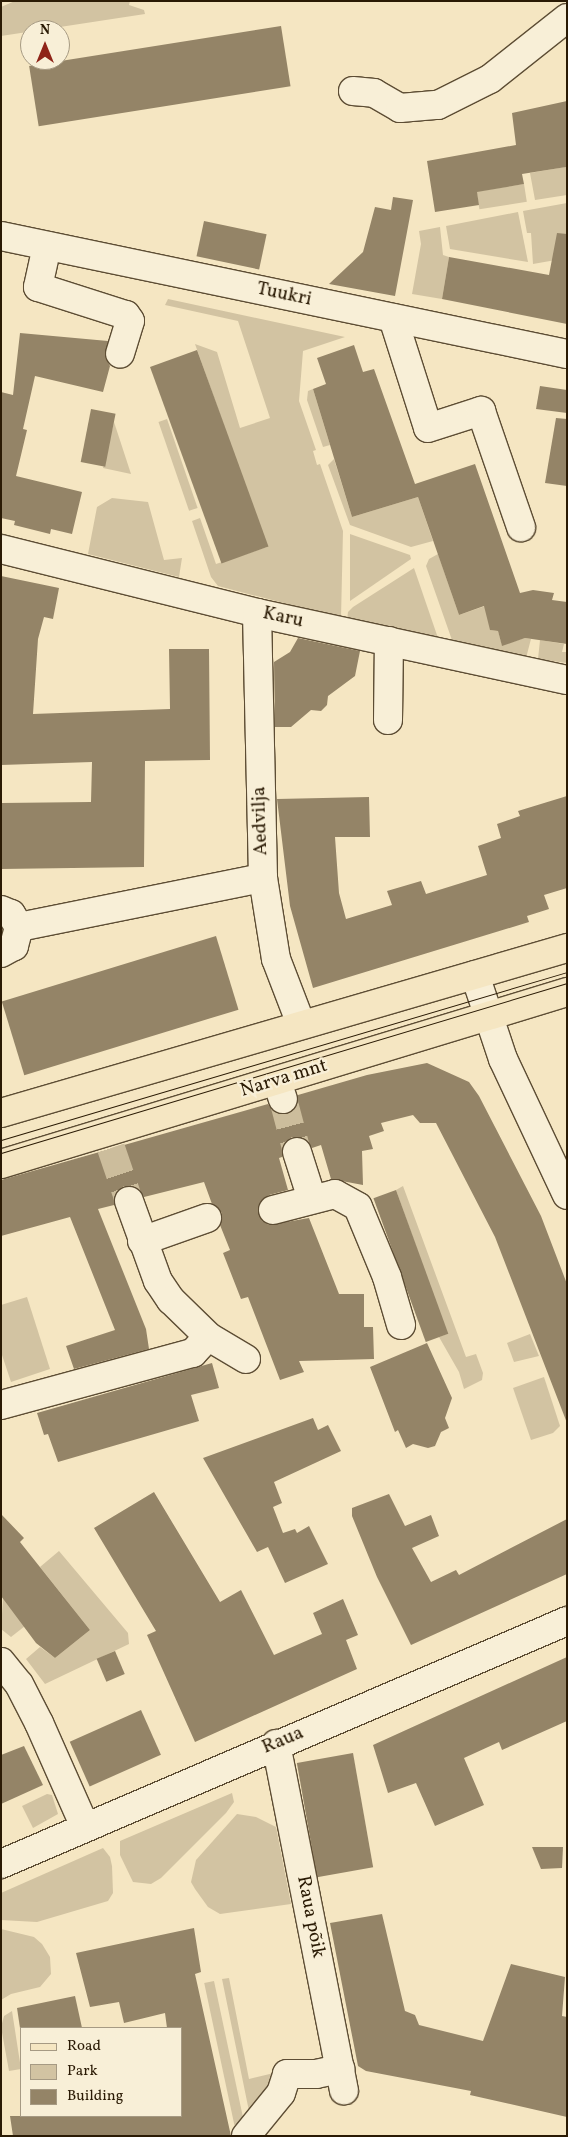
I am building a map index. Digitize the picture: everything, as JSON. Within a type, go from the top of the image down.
[{"type":"main road","points":[[1,1113],[567,948]]},
{"type":"main road","name":"Narva mnt","points":[[1,1164],[108,1140],[280,1090],[488,1017],[567,992]]},
{"type":"street","points":[[353,91],[374,93],[400,108],[438,105],[490,79],[567,18]]},
{"type":"street","name":"Tuukri","points":[[1,236],[567,354]]},
{"type":"street","points":[[47,246],[37,280],[38,287],[126,315],[130,321],[120,354]]},
{"type":"street","points":[[394,318],[428,428],[481,411],[521,527]]},
{"type":"street","name":"Karu","points":[[1,549],[257,613],[567,680]]},
{"type":"street","name":"Aedvilja","points":[[257,613],[263,878],[276,958],[301,1024]]},
{"type":"street","points":[[388,720],[389,641]]},
{"type":"street","points":[[1,953],[14,946],[10,919],[263,878]]},
{"type":"street","points":[[474,975],[503,1059],[567,1195]]},
{"type":"street","points":[[297,1152],[312,1199]]},
{"type":"street","points":[[273,1210],[335,1194],[358,1207],[387,1277],[401,1325]]},
{"type":"street","points":[[129,1201],[158,1281],[171,1300],[209,1337],[246,1359]]},
{"type":"street","points":[[142,1241],[207,1218]]},
{"type":"street","points":[[1,1405],[193,1353],[201,1344]]},
{"type":"street","name":"Raua","points":[[1,1864],[276,1744],[567,1621]]},
{"type":"street","points":[[1,1662],[19,1684],[39,1723],[85,1827]]},
{"type":"street","name":"Raua põik","points":[[246,2136],[281,2093],[287,2074],[316,2074],[342,2080],[276,1744]]},
{"type":"green space","points":[[15,1],[130,1],[129,5],[144,10],[145,14],[70,25],[70,20],[20,20],[20,33],[1,36],[1,7]]},
{"type":"green space","points":[[565,153],[567,153],[567,195],[535,200],[530,173],[565,167]]},
{"type":"green space","points":[[524,184],[527,202],[479,209],[477,192]]},
{"type":"green space","points":[[567,203],[567,258],[533,264],[531,233],[527,233],[523,211]]},
{"type":"green space","points":[[518,212],[528,262],[450,249],[446,226]]},
{"type":"green space","points":[[440,227],[443,255],[449,257],[442,299],[412,294],[421,244],[419,231]]},
{"type":"green space","points":[[168,299],[345,337],[303,351],[299,401],[316,450],[313,451],[317,465],[320,464],[343,531],[341,618],[218,586],[211,577],[192,521],[200,518],[216,564],[267,547],[195,344],[217,352],[240,428],[270,418],[238,321],[165,305]]},
{"type":"green space","points":[[313,389],[330,445],[323,447],[307,400],[308,391]]},
{"type":"green space","points":[[167,419],[198,508],[189,511],[158,422]]},
{"type":"green space","points":[[114,422],[131,474],[103,468]]},
{"type":"green space","points":[[334,459],[352,517],[418,497],[433,541],[411,547],[350,525],[328,465]]},
{"type":"green space","points":[[112,498],[148,502],[164,560],[182,558],[179,577],[88,554],[97,507]]},
{"type":"green space","points":[[350,534],[410,555],[411,559],[350,601]]},
{"type":"green space","points":[[438,554],[459,615],[494,603],[490,630],[498,631],[502,645],[525,638],[531,639],[526,658],[453,643],[426,566],[429,559]]},
{"type":"green space","points":[[414,568],[439,641],[347,620],[348,612],[353,607]]},
{"type":"green space","points":[[540,640],[564,644],[562,652],[567,652],[567,663],[538,659]]},
{"type":"green space","points":[[403,1186],[466,1357],[476,1354],[483,1373],[482,1380],[464,1389],[459,1372],[439,1337],[447,1334],[396,1190]]},
{"type":"green space","points":[[27,1297],[50,1369],[11,1382],[1,1352],[1,1305]]},
{"type":"green space","points":[[530,1334],[539,1356],[514,1362],[507,1343]]},
{"type":"green space","points":[[544,1377],[560,1426],[553,1433],[531,1440],[513,1388]]},
{"type":"green space","points":[[59,1551],[128,1633],[129,1644],[45,1684],[26,1659],[40,1647],[55,1658],[90,1630],[40,1567]]},
{"type":"green space","points":[[3,1598],[25,1626],[11,1637],[1,1629]]},
{"type":"green space","points":[[232,1793],[234,1802],[226,1813],[161,1878],[151,1884],[133,1882],[120,1855],[120,1841]]},
{"type":"green space","points":[[47,1794],[52,1795],[58,1814],[33,1828],[22,1806]]},
{"type":"green space","points":[[237,1814],[256,1817],[276,1827],[291,1904],[220,1914],[208,1907],[195,1889],[191,1882],[196,1860]]},
{"type":"green space","points":[[103,1848],[110,1857],[112,1866],[113,1893],[108,1901],[37,1922],[1,1920],[1,1893]]},
{"type":"green space","points":[[1,1929],[34,1937],[42,1944],[50,1957],[51,1974],[40,1987],[11,1994],[1,2000]]},
{"type":"green space","points":[[229,1978],[249,2079],[274,2073],[275,2081],[250,2116],[222,1979]]},
{"type":"green space","points":[[214,1981],[244,2123],[234,2125],[204,1983]]},
{"type":"green space","points":[[12,2011],[20,2069],[9,2071],[1,2027],[4,2016]]},
{"type":"building","points":[[281,26],[291,86],[39,126],[30,70],[70,70],[70,59]]},
{"type":"building","points":[[567,101],[566,167],[522,174],[524,184],[477,192],[479,205],[435,212],[427,161],[516,145],[512,113]]},
{"type":"building","points":[[393,197],[413,200],[395,296],[329,284],[363,252],[375,207],[391,210]]},
{"type":"building","points":[[204,221],[267,234],[259,270],[197,256]]},
{"type":"building","points":[[557,233],[567,234],[567,324],[442,299],[449,257],[549,275]]},
{"type":"building","points":[[20,333],[108,341],[105,357],[110,366],[103,392],[35,376],[23,429],[27,430],[16,476],[82,492],[72,534],[51,529],[50,534],[14,525],[15,521],[1,518],[1,392],[13,395]]},
{"type":"building","points":[[354,345],[363,372],[374,369],[415,484],[475,464],[520,593],[533,590],[554,593],[552,600],[567,602],[567,644],[525,638],[502,646],[498,631],[490,630],[484,606],[459,615],[418,497],[352,517],[313,389],[326,384],[317,358]]},
{"type":"building","points":[[197,350],[268,546],[221,563],[150,367]]},
{"type":"building","points":[[540,386],[567,390],[567,413],[536,409]]},
{"type":"building","points":[[91,409],[116,414],[105,467],[81,462]]},
{"type":"building","points":[[556,418],[567,419],[567,486],[545,483]]},
{"type":"building","points":[[1,576],[59,588],[53,619],[44,617],[38,639],[33,714],[170,709],[169,649],[209,649],[210,760],[145,761],[144,867],[1,869],[1,803],[91,802],[92,762],[1,765]]},
{"type":"building","points":[[298,638],[360,651],[355,676],[328,696],[327,705],[321,711],[311,710],[291,727],[275,727],[274,662],[290,652]]},
{"type":"building","points":[[567,796],[567,888],[544,895],[549,909],[527,916],[529,922],[313,988],[290,906],[277,799],[369,797],[370,837],[335,837],[339,893],[346,919],[392,905],[387,891],[421,881],[426,894],[487,875],[478,846],[501,838],[497,824],[520,816],[518,811]]},
{"type":"building","points":[[216,936],[239,1010],[24,1075],[2,1001]]},
{"type":"building","points":[[427,1063],[469,1082],[479,1096],[541,1216],[567,1284],[567,1423],[495,1237],[436,1123],[420,1123],[413,1115],[381,1123],[384,1131],[369,1136],[373,1149],[362,1151],[363,1185],[331,1179],[321,1145],[312,1148],[307,1140],[292,1137],[285,1142],[282,1157],[279,1158],[288,1190],[269,1195],[258,1206],[262,1221],[269,1225],[309,1218],[339,1294],[364,1294],[364,1327],[373,1327],[374,1359],[299,1361],[304,1372],[280,1380],[248,1297],[241,1299],[223,1253],[230,1250],[220,1225],[222,1213],[212,1204],[204,1182],[144,1197],[139,1189],[124,1186],[117,1191],[114,1205],[98,1209],[146,1329],[149,1349],[74,1369],[66,1346],[115,1330],[70,1217],[1,1236],[1,1180],[268,1104],[273,1111],[287,1114],[295,1109],[298,1095],[367,1075]]},
{"type":"building","points":[[396,1190],[448,1334],[426,1342],[373,1198]]},
{"type":"building","points":[[427,1343],[452,1398],[445,1418],[449,1428],[441,1432],[435,1446],[428,1448],[413,1444],[406,1448],[398,1430],[395,1432],[370,1367]]},
{"type":"building","points":[[212,1363],[219,1388],[191,1395],[199,1421],[58,1462],[48,1434],[44,1435],[37,1413]]},
{"type":"building","points":[[313,1418],[318,1430],[328,1425],[341,1451],[274,1482],[282,1503],[273,1507],[283,1533],[295,1529],[297,1533],[309,1526],[328,1564],[285,1583],[268,1547],[257,1552],[203,1458]]},
{"type":"building","points":[[154,1492],[220,1602],[241,1590],[274,1655],[322,1634],[313,1613],[343,1599],[358,1635],[346,1640],[357,1669],[195,1742],[147,1635],[156,1631],[94,1528]]},
{"type":"building","points":[[389,1494],[405,1526],[431,1515],[439,1536],[412,1548],[431,1582],[456,1570],[459,1575],[567,1519],[567,1574],[411,1645],[377,1577],[352,1516],[352,1508]]},
{"type":"building","points":[[1,1514],[24,1538],[20,1542],[90,1630],[55,1658],[36,1643],[1,1596]]},
{"type":"building","points":[[115,1651],[125,1674],[106,1682],[97,1659]]},
{"type":"building","points":[[567,1657],[567,1721],[502,1750],[499,1742],[464,1758],[484,1805],[435,1826],[416,1783],[388,1793],[373,1745]]},
{"type":"building","points":[[141,1710],[161,1755],[90,1786],[70,1742]]},
{"type":"building","points":[[24,1746],[43,1785],[1,1804],[1,1755]]},
{"type":"building","points":[[353,1753],[373,1867],[317,1877],[297,1763]]},
{"type":"building","points":[[532,1847],[563,1847],[562,1868],[541,1869]]},
{"type":"building","points":[[382,1914],[405,2011],[415,2015],[419,2025],[483,2041],[511,1964],[565,1977],[562,2016],[567,2017],[567,2117],[470,2095],[471,2091],[366,2071],[358,2066],[330,1923]]},
{"type":"building","points":[[194,1928],[201,1972],[195,1974],[231,2136],[13,2136],[10,2116],[182,2117],[182,2027],[167,2027],[165,2013],[124,2023],[119,2002],[90,2007],[76,1953]]},
{"type":"building","points":[[75,1996],[82,2027],[20,2028],[17,2008]]},
{"type":"tunnel","points":[[283,1099],[297,1152]]},
{"type":"tunnel","points":[[111,1148],[129,1201]]},
{"type":"tram line","points":[[1,1140],[567,972]]},
{"type":"tram line","points":[[1,1153],[567,983]]}]
